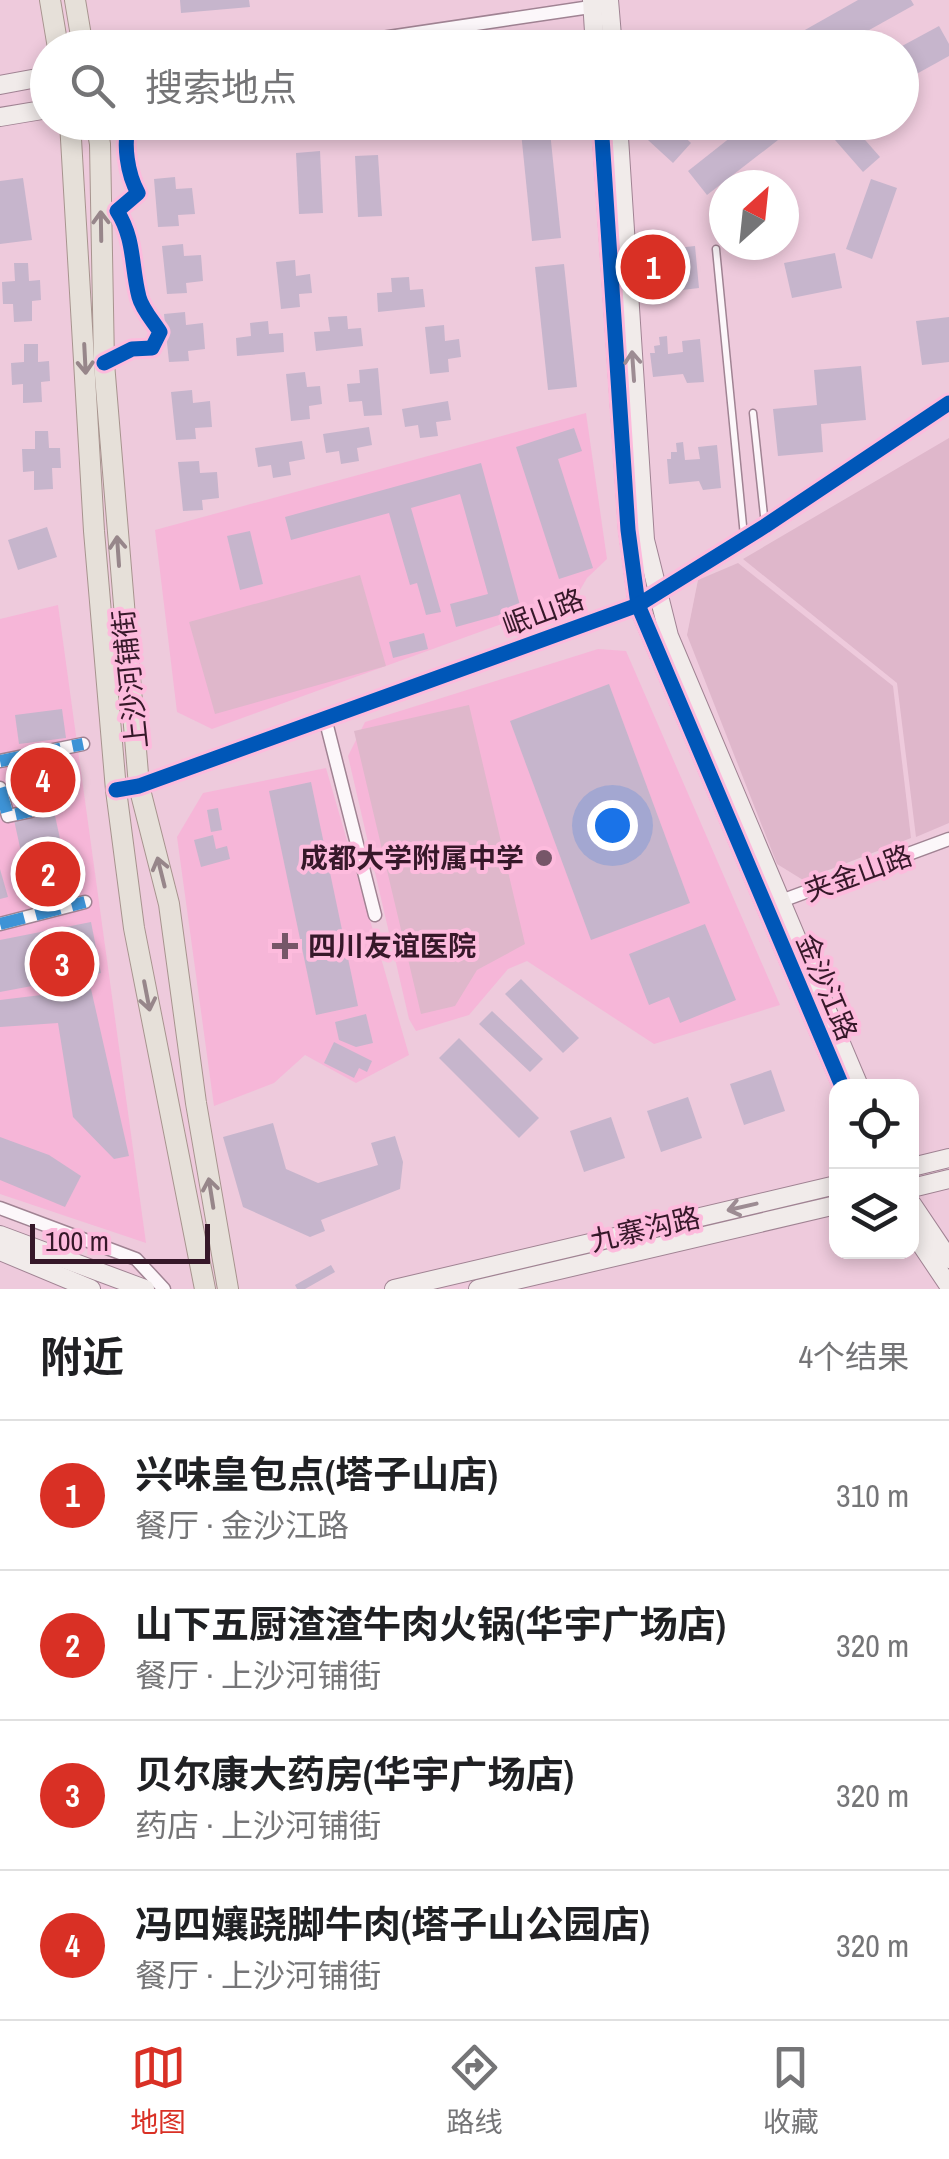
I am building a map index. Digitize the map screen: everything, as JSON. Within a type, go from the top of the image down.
[{"type":"main road","points":[[50,0],[55,30]]},
{"type":"main road","points":[[75,0],[80,30]]},
{"type":"main road","name":"上沙河铺街","points":[[71,140],[94,531],[116,790],[134,928],[205,1289]]},
{"type":"main road","name":"上沙河铺街","points":[[99,140],[104,363],[139,786],[169,904],[199,1122],[228,1289]]},
{"type":"street","points":[[429,30],[601,3]]},
{"type":"street","points":[[598,30],[601,3]]},
{"type":"street","points":[[601,3],[608,30]]},
{"type":"street","points":[[0,86],[30,80]]},
{"type":"street","points":[[0,118],[30,112]]},
{"type":"street","points":[[601,140],[628,530],[638,604],[773,904]]},
{"type":"street","name":"金沙江路","points":[[619,140],[645,540],[656,594],[839,1079]]},
{"type":"street","name":"岷山路","points":[[116,790],[139,786],[638,604],[765,526],[949,404]]},
{"type":"street","points":[[325,718],[375,915]]},
{"type":"street","points":[[0,761],[82,744]]},
{"type":"street","points":[[0,788],[8,816],[31,812]]},
{"type":"street","name":"夹金山路","points":[[773,904],[949,839]]},
{"type":"street","points":[[0,924],[86,902]]},
{"type":"street","name":"金沙江路","points":[[773,904],[856,1079]]},
{"type":"street","points":[[919,1165],[949,1158]]},
{"type":"street","points":[[919,1186],[949,1179]]},
{"type":"street","name":"九寨沟路","points":[[394,1289],[456,1281],[829,1187]]},
{"type":"street","name":"九寨沟路","points":[[478,1289],[829,1207]]},
{"type":"street","points":[[0,1208],[136,1260],[164,1289]]},
{"type":"street","points":[[919,1214],[949,1259]]},
{"type":"street","points":[[0,1234],[145,1289]]},
{"type":"street","points":[[919,1241],[949,1286]]},
{"type":"street","points":[[0,1251],[90,1289]]},
{"type":"lane","points":[[717,260],[744,539]]},
{"type":"lane","points":[[753,413],[765,526]]},
{"type":"shaded area","points":[[586,413],[607,559],[587,578],[576,597],[212,729],[177,712],[155,530]]},
{"type":"shaded area","points":[[949,438],[949,823],[916,837],[897,683],[743,559]]},
{"type":"shaded area","points":[[738,563],[893,686],[911,838],[803,880],[777,864],[687,635],[698,580]]},
{"type":"shaded area","points":[[360,575],[386,666],[215,714],[189,622]]},
{"type":"shaded area","points":[[58,605],[146,1243],[0,1194],[0,619]]},
{"type":"shaded area","name":"成都大学附属中学","points":[[598,649],[626,651],[780,1005],[654,1044],[527,961],[508,969],[469,1015],[416,1031],[409,1019],[348,756],[365,722]]},
{"type":"shaded area","points":[[469,705],[525,944],[477,970],[455,1006],[421,1014],[354,731]]},
{"type":"shaded area","name":"四川友谊医院","points":[[326,768],[409,1055],[356,1083],[305,1055],[274,1083],[214,1106],[177,837],[203,793]]},
{"type":"building","points":[[180,0],[249,0],[250,7],[181,13]]},
{"type":"building","points":[[858,0],[911,0],[914,5],[869,30],[805,30]]},
{"type":"building","points":[[939,26],[949,44],[949,56],[919,73],[919,37]]},
{"type":"building","points":[[522,140],[551,140],[561,238],[532,241]]},
{"type":"building","points":[[648,140],[688,140],[691,143],[673,163]]},
{"type":"building","points":[[727,140],[778,140],[739,170],[709,170],[707,195],[688,171]]},
{"type":"building","points":[[835,140],[865,140],[880,157],[863,172]]},
{"type":"building","points":[[320,151],[323,213],[299,214],[296,153]]},
{"type":"building","points":[[378,155],[382,216],[358,217],[355,156]]},
{"type":"building","points":[[175,177],[176,189],[192,188],[195,214],[178,215],[179,226],[158,227],[154,179]]},
{"type":"building","points":[[23,178],[32,240],[0,244],[0,181]]},
{"type":"building","points":[[871,179],[897,188],[872,259],[846,249]]},
{"type":"building","points":[[662,243],[664,261],[678,259],[677,248],[695,246],[699,288],[682,290],[678,281],[648,284],[645,260],[650,259],[649,253],[656,252],[655,244]]},
{"type":"building","points":[[183,244],[184,256],[201,255],[203,281],[186,283],[187,293],[167,294],[162,246]]},
{"type":"building","points":[[835,253],[842,288],[792,298],[784,263]]},
{"type":"building","points":[[295,260],[296,276],[310,274],[312,293],[299,294],[300,307],[281,309],[276,262]]},
{"type":"building","points":[[14,263],[28,263],[29,281],[40,280],[41,300],[32,301],[32,321],[14,322],[13,304],[3,304],[2,282],[15,281]]},
{"type":"building","points":[[564,264],[577,387],[548,390],[535,267]]},
{"type":"building","points":[[409,277],[410,290],[423,289],[425,307],[378,312],[377,293],[392,292],[391,278]]},
{"type":"building","points":[[185,312],[186,325],[203,323],[205,349],[188,351],[189,361],[169,362],[164,314]]},
{"type":"building","points":[[347,316],[348,329],[361,328],[363,346],[316,351],[314,332],[330,331],[328,317]]},
{"type":"building","points":[[949,317],[949,362],[922,365],[916,321]]},
{"type":"building","points":[[268,321],[269,334],[283,333],[284,352],[237,356],[236,338],[251,336],[250,323]]},
{"type":"building","points":[[444,325],[445,341],[459,339],[461,357],[448,359],[449,372],[430,374],[425,327]]},
{"type":"building","points":[[667,336],[668,354],[683,352],[682,341],[700,339],[704,382],[687,383],[683,374],[653,377],[650,353],[655,353],[654,346],[660,345],[659,337]]},
{"type":"building","points":[[24,344],[38,344],[38,362],[49,361],[50,381],[41,382],[42,402],[23,403],[23,384],[12,385],[11,363],[24,362]]},
{"type":"building","points":[[861,366],[866,420],[821,424],[823,452],[778,456],[773,409],[817,405],[814,370]]},
{"type":"building","points":[[378,368],[382,415],[364,416],[362,401],[349,402],[347,384],[360,383],[359,370]]},
{"type":"building","points":[[305,372],[307,387],[320,386],[322,404],[309,406],[310,419],[291,421],[286,374]]},
{"type":"building","points":[[192,390],[193,403],[210,401],[212,427],[195,428],[196,439],[176,440],[171,392]]},
{"type":"building","points":[[448,401],[451,420],[436,422],[438,436],[420,438],[418,425],[405,427],[402,409]]},
{"type":"building","points":[[369,427],[372,445],[357,448],[359,461],[341,464],[339,451],[326,453],[323,434]]},
{"type":"building","points":[[574,428],[582,451],[558,459],[593,568],[559,579],[516,447]]},
{"type":"building","points":[[35,431],[48,431],[49,448],[60,448],[61,468],[52,468],[53,489],[34,490],[34,471],[23,472],[22,449],[35,449]]},
{"type":"building","points":[[302,441],[305,459],[289,462],[291,475],[273,478],[271,465],[258,467],[255,448]]},
{"type":"building","points":[[683,442],[685,460],[700,459],[698,447],[717,445],[721,488],[703,490],[699,481],[669,484],[667,459],[671,459],[671,452],[677,452],[676,443]]},
{"type":"building","points":[[199,461],[200,473],[217,472],[219,498],[202,500],[203,510],[183,511],[178,462]]},
{"type":"building","points":[[481,463],[521,609],[456,627],[450,604],[488,594],[460,494],[411,508],[441,612],[426,615],[417,583],[410,585],[389,513],[291,540],[285,517]]},
{"type":"building","points":[[47,527],[57,557],[18,570],[8,540]]},
{"type":"building","points":[[250,531],[263,584],[240,590],[227,536]]},
{"type":"building","points":[[424,633],[428,649],[393,658],[389,642]]},
{"type":"building","points":[[609,684],[690,903],[591,940],[510,721]]},
{"type":"building","points":[[62,709],[66,738],[19,744],[15,715]]},
{"type":"building","points":[[52,764],[57,786],[16,796],[11,773]]},
{"type":"building","points":[[311,782],[358,1006],[316,1015],[269,791]]},
{"type":"building","points":[[218,808],[222,830],[211,832],[207,810]]},
{"type":"building","points":[[54,811],[70,885],[30,893],[14,820]]},
{"type":"building","points":[[213,835],[216,849],[227,846],[230,859],[201,867],[194,840]]},
{"type":"building","points":[[0,869],[8,897],[0,899]]},
{"type":"building","points":[[91,922],[101,973],[0,992],[0,940]]},
{"type":"building","points":[[705,924],[736,1000],[680,1023],[669,997],[649,1005],[629,954]]},
{"type":"building","points":[[521,979],[579,1038],[563,1053],[505,994]]},
{"type":"building","points":[[91,989],[129,1156],[114,1159],[73,1117],[58,1023],[0,1027],[0,1000]]},
{"type":"building","points":[[492,1011],[543,1059],[530,1072],[479,1024]]},
{"type":"building","points":[[366,1014],[373,1043],[356,1047],[339,1040],[335,1022]]},
{"type":"building","points":[[459,1038],[539,1118],[519,1138],[439,1058]]},
{"type":"building","points":[[334,1042],[372,1061],[367,1072],[359,1068],[354,1078],[324,1063]]},
{"type":"building","points":[[771,1070],[785,1111],[744,1125],[730,1084]]},
{"type":"building","points":[[688,1097],[702,1138],[661,1152],[647,1111]]},
{"type":"building","points":[[611,1117],[625,1158],[584,1172],[570,1131]]},
{"type":"building","points":[[273,1123],[286,1169],[318,1183],[378,1165],[371,1143],[395,1136],[403,1162],[400,1189],[321,1220],[325,1231],[310,1237],[243,1207],[223,1137]]},
{"type":"building","points":[[0,1137],[49,1155],[81,1176],[65,1207],[0,1180]]},
{"type":"building","points":[[331,1265],[335,1272],[305,1289],[297,1289],[295,1285]]},
{"type":"marked path","points":[[0,761],[83,744]]},
{"type":"marked path","points":[[0,788],[8,816],[31,811]]},
{"type":"marked path","points":[[0,924],[85,902]]},
{"type":"cycle path","points":[[104,363],[132,349],[152,348],[160,332],[140,301],[130,242],[117,211],[138,193],[131,177],[126,140]]},
{"type":"cycle path","points":[[602,140],[628,530],[638,605],[839,1079]]},
{"type":"cycle path","points":[[116,790],[139,786],[638,605],[949,403]]},
{"type":"place","name":"兴味皇包点(塔子山店)","points":[[653,267]]},
{"type":"place","name":"冯四孃跷脚牛肉(塔子山公园店)","points":[[43,780]]},
{"type":"place","name":"成都大学附属中学","points":[[544,858]]},
{"type":"place","name":"山下五厨渣渣牛肉火锅(华宇广场店)","points":[[48,874]]},
{"type":"place","name":"四川友谊医院","points":[[285,946]]},
{"type":"place","name":"贝尔康大药房(华宇广场店)","points":[[62,964]]}]
